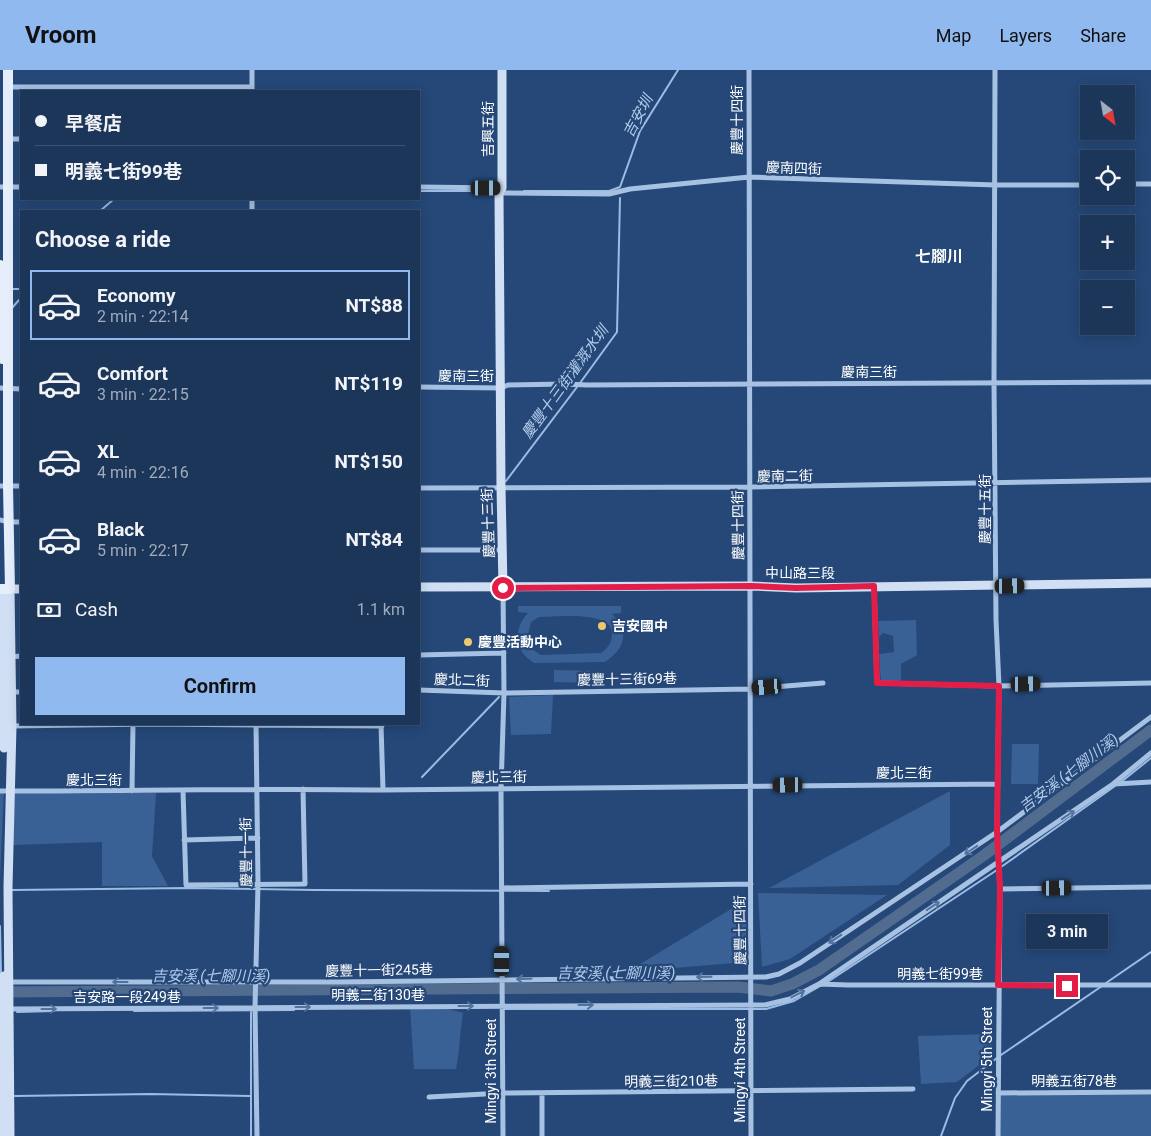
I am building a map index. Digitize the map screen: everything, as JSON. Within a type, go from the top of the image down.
[{"type":"main road","points":[[5,589],[3,287],[4,187],[8,139],[8,70]]},
{"type":"main road","points":[[0,265],[3,287]]},
{"type":"street","points":[[8,87],[252,89],[252,70]]},
{"type":"street","name":"吉興五街","points":[[501,191],[502,70]]},
{"type":"street","name":"慶豐十四街","points":[[749,70],[748,487],[751,586],[751,1002]]},
{"type":"street","name":"慶豐十五街","points":[[995,70],[994,382],[999,686],[998,862]]},
{"type":"street","points":[[8,139],[20,139]]},
{"type":"street","name":"慶南四街","points":[[420,187],[609,194],[630,189],[749,177],[996,185],[1080,185]]},
{"type":"street","points":[[1135,184],[1151,184]]},
{"type":"street","points":[[4,187],[20,187]]},
{"type":"street","name":"慶豐十三街","points":[[501,191],[501,487],[504,653],[501,789],[502,979]]},
{"type":"street","name":"慶南三街","points":[[420,388],[501,388],[512,385],[565,384],[587,386],[1151,382]]},
{"type":"street","points":[[3,388],[20,389]]},
{"type":"street","name":"慶南二街","points":[[420,488],[748,487],[1151,480]]},
{"type":"street","points":[[3,486],[20,486]]},
{"type":"street","points":[[4,521],[20,522]]},
{"type":"street","points":[[420,550],[503,550]]},
{"type":"street","name":"中山路三段","points":[[420,588],[751,586],[796,588],[1151,583]]},
{"type":"street","points":[[874,586],[877,683],[999,686],[1151,683]]},
{"type":"street","points":[[3,1136],[8,887],[4,791],[12,726],[5,691],[5,589],[20,589]]},
{"type":"street","points":[[420,655],[504,653]]},
{"type":"street","points":[[5,657],[20,656]]},
{"type":"street","name":"慶豐十三街69巷","points":[[504,693],[751,689],[823,684]]},
{"type":"street","name":"慶北二街","points":[[420,690],[504,693]]},
{"type":"street","points":[[5,691],[20,692]]},
{"type":"street","name":"慶豐十一街245巷","points":[[5,982],[328,982],[752,978],[779,974],[800,963],[997,832],[1151,717]]},
{"type":"street","points":[[12,726],[72,725]]},
{"type":"street","points":[[132,725],[132,791]]},
{"type":"street","name":"慶豐十一街","points":[[256,725],[258,838],[255,1007],[257,1136]]},
{"type":"street","points":[[310,725],[382,725],[383,790]]},
{"type":"street","name":"明義二街130巷","points":[[255,1007],[751,1002],[765,1005],[790,998],[819,984],[1113,784],[1151,753]]},
{"type":"street","points":[[1113,784],[1151,782]]},
{"type":"street","name":"慶北三街","points":[[4,791],[256,791],[303,789],[383,790],[998,784]]},
{"type":"street","points":[[183,791],[186,885],[305,884],[303,789]]},
{"type":"street","points":[[184,840],[258,838]]},
{"type":"street","name":"Mingyi 5th Street","points":[[998,862],[1000,889],[998,1136]]},
{"type":"street","points":[[502,888],[751,884]]},
{"type":"street","points":[[1000,889],[1151,887]]},
{"type":"street","name":"Mingyi 3th Street","points":[[502,979],[503,1136]]},
{"type":"street","name":"明義七街99巷","points":[[819,984],[848,986],[1151,985]]},
{"type":"street","name":"Mingyi 4th Street","points":[[751,1002],[752,1136]]},
{"type":"street","name":"吉安路一段249巷","points":[[5,1008],[255,1007]]},
{"type":"street","points":[[5,1008],[10,1136]]},
{"type":"street","name":"明義三街210巷","points":[[429,1097],[542,1093],[913,1089]]},
{"type":"street","name":"明義五街78巷","points":[[998,1093],[1151,1092]]},
{"type":"street","points":[[542,1093],[542,1136]]},
{"type":"shaded area","points":[[518,606],[621,606],[621,613],[612,614],[621,628],[623,640],[617,651],[605,662],[534,663],[527,658],[519,646],[518,640],[520,626],[528,613],[518,612]],"holes":[[[582,616],[594,618],[610,626],[612,637],[607,648],[601,653],[541,655],[530,648],[527,638],[531,622],[539,617]]]},
{"type":"shaded area","points":[[916,620],[917,655],[901,664],[901,681],[881,682],[879,654],[894,652],[893,636],[883,633],[879,637],[878,621]]},
{"type":"shaded area","points":[[554,670],[591,671],[591,683],[554,682]]},
{"type":"shaded area","points":[[553,695],[551,734],[511,735],[509,697]]},
{"type":"shaded area","points":[[1012,744],[1039,744],[1038,784],[1011,784]]},
{"type":"shaded area","points":[[0,791],[4,791],[0,878]]},
{"type":"shaded area","points":[[950,791],[950,845],[898,885],[769,888]]},
{"type":"shaded area","points":[[10,792],[156,793],[152,856],[168,886],[102,886],[102,842],[12,845]]},
{"type":"shaded area","points":[[758,893],[887,895],[790,959],[762,967]]},
{"type":"shaded area","points":[[746,900],[746,962],[627,972]]},
{"type":"shaded area","points":[[410,1007],[441,1007],[463,1013],[456,1069],[414,1069]]},
{"type":"shaded area","points":[[992,1034],[991,1056],[957,1082],[921,1084],[918,1036]]},
{"type":"shaded area","points":[[1000,1095],[1151,1095],[1151,1136],[1000,1136]]},
{"type":"waterway","name":"吉安圳","points":[[524,191],[609,191],[620,187],[640,131],[678,70]]},
{"type":"waterway","points":[[420,191],[495,191]]},
{"type":"waterway","name":"慶豐十三街灌溉水圳","points":[[580,383],[617,332],[620,198]]},
{"type":"waterway","points":[[101,210],[113,200]]},
{"type":"waterway","points":[[11,289],[20,289]]},
{"type":"waterway","points":[[12,308],[19,300]]},
{"type":"waterway","name":"慶豐十三街灌溉水圳","points":[[506,481],[577,387]]},
{"type":"waterway","name":"慶豐十三街灌溉水圳","points":[[422,777],[499,697]]},
{"type":"waterway","name":"吉安溪 (七腳川溪)","points":[[0,992],[738,987],[771,991],[792,984],[819,970],[983,856],[1151,730]]},
{"type":"waterway","points":[[1121,782],[1151,758]]},
{"type":"waterway","points":[[1001,867],[1115,786]]},
{"type":"waterway","points":[[826,983],[997,870]]},
{"type":"waterway","points":[[12,890],[188,888],[549,891]]},
{"type":"waterway","points":[[0,926],[1,975]]},
{"type":"waterway","points":[[1106,983],[1151,952]]},
{"type":"waterway","points":[[504,1009],[766,1009],[794,1001],[822,985]]},
{"type":"waterway","points":[[1001,1055],[1102,986]]},
{"type":"waterway","points":[[134,1011],[294,1010]]},
{"type":"waterway","points":[[17,1012],[54,1011]]},
{"type":"waterway","points":[[251,1011],[251,1136]]},
{"type":"waterway","points":[[941,1136],[955,1098],[967,1081],[997,1058]]},
{"type":"waterway","points":[[15,1096],[151,1094],[250,1096]]},
{"type":"place","name":"吉安國中","points":[[602,626]]},
{"type":"place","name":"慶豐活動中心","points":[[468,642]]},
{"type":"district","name":"七腳川","points":[[939,256]]},
{"type":"route","points":[[503,588],[751,586],[796,588],[874,586],[877,683],[999,686],[997,832],[1000,889],[998,985],[1067,986]]}]
